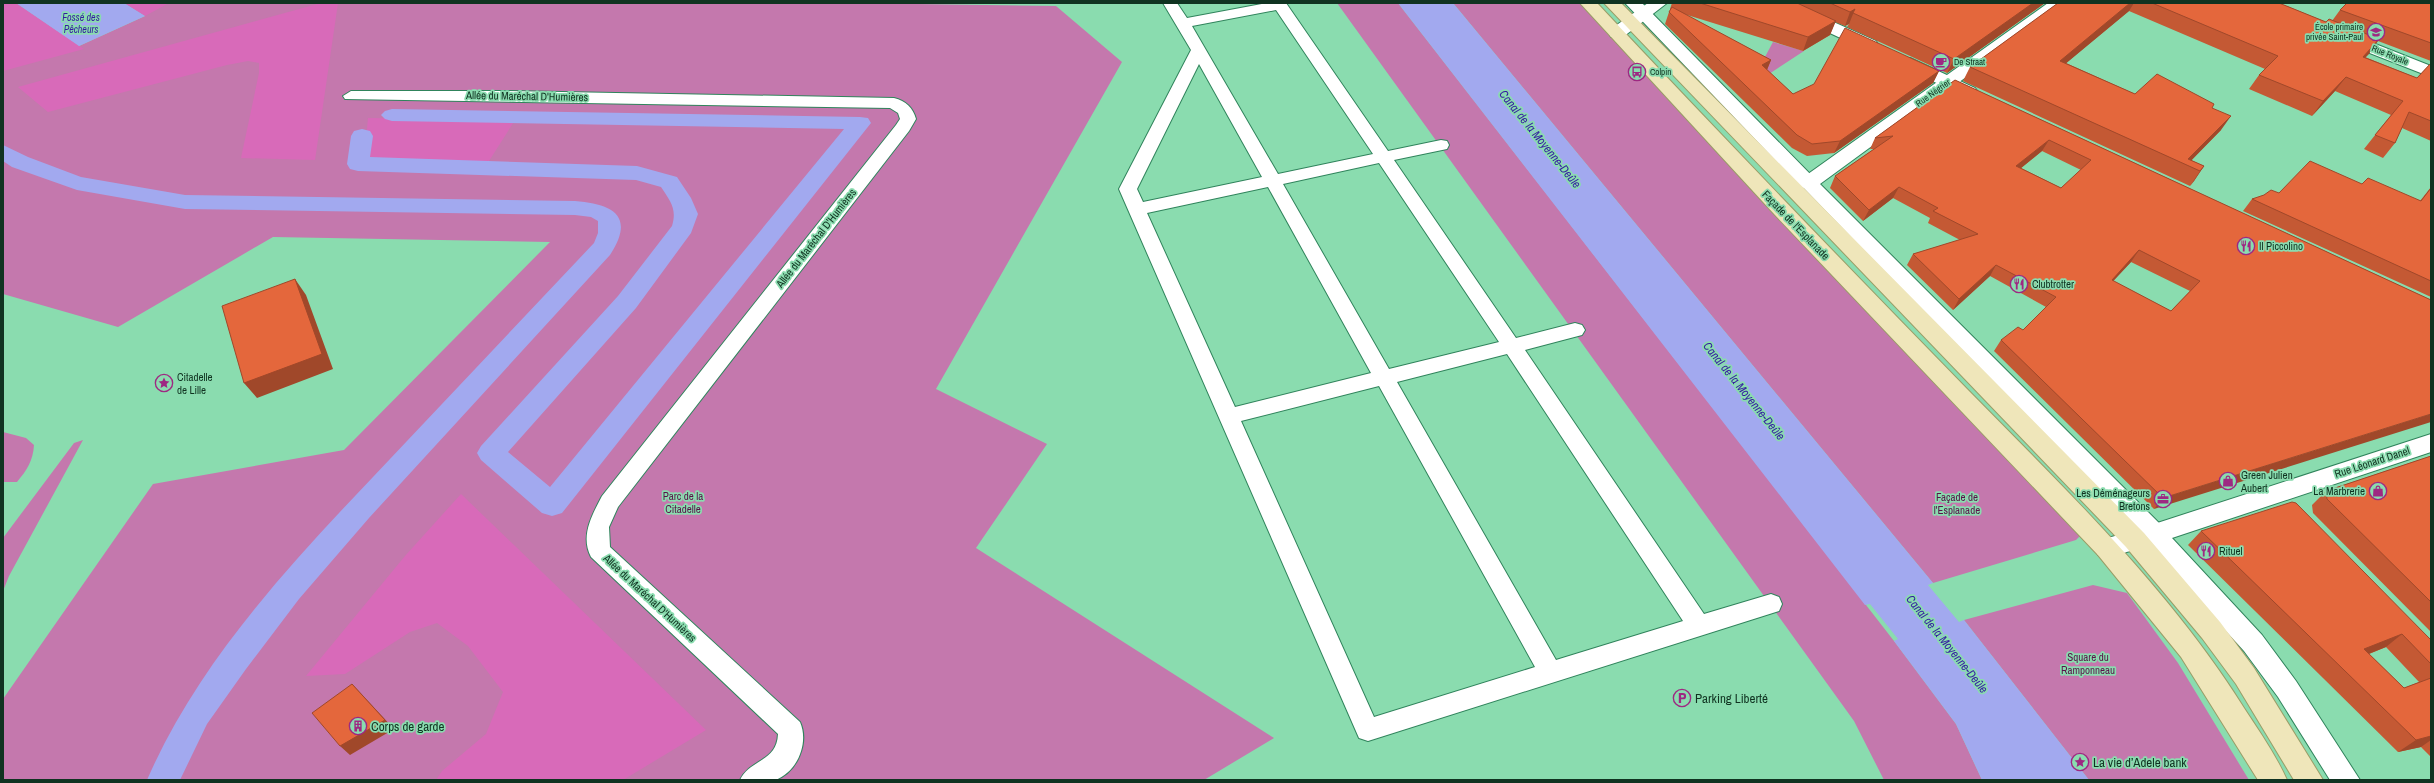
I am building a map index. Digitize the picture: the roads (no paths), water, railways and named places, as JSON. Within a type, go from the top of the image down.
[{"type":"main road","name":"Façade de l'Esplanade","points":[[1588,3],[1631,19],[1782,211],[2108,548]]},
{"type":"main road","name":"Façade de l'Esplanade","points":[[1612,3],[1631,19],[2144,537]]},
{"type":"main road","points":[[2144,537],[2245,676],[2310,780]]},
{"type":"main road","points":[[2108,548],[2156,604],[2197,658],[2248,736],[2273,780]]},
{"type":"street","points":[[1170,3],[1184,23],[1274,180],[1551,673]]},
{"type":"street","points":[[1631,19],[1659,3]]},
{"type":"street","points":[[1778,3],[1983,98]]},
{"type":"street","name":"Rue Négrier","points":[[1808,183],[2058,3]]},
{"type":"street","points":[[1184,23],[1279,4],[1512,346],[1699,626]]},
{"type":"street","name":"Façade de l'Esplanade","points":[[1631,19],[1808,183],[2144,537]]},
{"type":"street","name":"Rue Royale","points":[[2328,30],[2431,72]]},
{"type":"street","points":[[1199,50],[1128,189],[1368,730],[1771,604]]},
{"type":"street","name":"Allée du Maréchal D'Humières","points":[[351,96],[811,100],[894,103],[906,111],[908,119],[903,127],[610,502],[598,527],[599,551],[791,730],[790,749],[778,764],[753,780]]},
{"type":"street","points":[[1137,209],[1441,145]]},
{"type":"street","points":[[1230,416],[1575,330]]},
{"type":"street","name":"Rue Léonard Danel","points":[[2108,548],[2144,537],[2284,501],[2431,443]]},
{"type":"street","points":[[2144,537],[2253,643],[2287,689],[2346,780]]},
{"type":"water","name":"Fossé des Pêcheurs","points":[[16,3],[124,3],[145,16],[79,46]]},
{"type":"water","name":"Canal de la Moyenne-Deûle","points":[[1398,3],[1453,3],[1933,583],[1928,585],[1959,622],[1964,620],[2089,780],[1982,780],[1956,724],[1894,641],[1898,639],[1870,604],[1865,605]]},
{"type":"waterway","points":[[362,136],[358,164],[637,173],[669,182],[680,198],[687,214],[683,228],[627,302],[491,453],[552,505],[860,123],[392,115]]},
{"type":"waterway","points":[[3,152],[20,162],[77,183],[185,202],[575,208],[596,210],[608,217],[610,233],[602,249],[359,510],[289,590],[235,659],[196,714],[163,780]]},
{"type":"place","name":"École primaire privée Saint-Paul","points":[[2376,32]]},
{"type":"place","name":"De Straat","points":[[1941,62]]},
{"type":"place","name":"Colpin","points":[[1637,72]]},
{"type":"place","name":"Il Piccolino","points":[[2246,246]]},
{"type":"place","name":"Clubtrotter","points":[[2019,284]]},
{"type":"place","name":"Citadelle de Lille","points":[[164,383]]},
{"type":"place","name":"Green Julien Aubert","points":[[2228,481]]},
{"type":"place","name":"La Marbrerie","points":[[2378,491]]},
{"type":"place","name":"Les Déménageurs Bretons","points":[[2163,499]]},
{"type":"place","name":"Rituel","points":[[2206,551]]},
{"type":"place","name":"Parking Liberté","points":[[1682,698]]},
{"type":"place","name":"Corps de garde","points":[[358,726]]},
{"type":"place","name":"La vie d’Adele bank","points":[[2080,762]]},
{"type":"park label","name":"Parc de la Citadelle","points":[[683,502]]},
{"type":"park label","name":"Square du Ramponneau","points":[[2088,663]]}]
